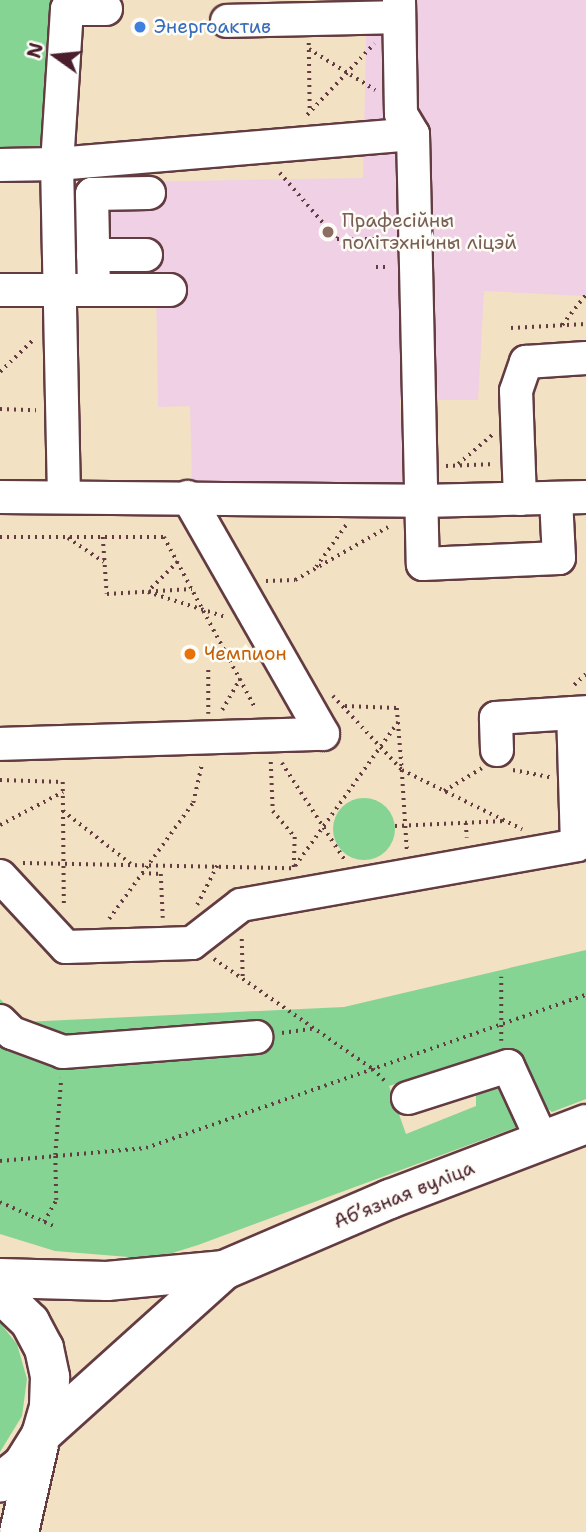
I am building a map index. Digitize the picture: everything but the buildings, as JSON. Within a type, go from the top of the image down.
[{"type":"main road","name":"Абʼязная вуліца","points":[[0,1278],[107,1281],[224,1270],[390,1199],[586,1124]]},
{"type":"main road","name":"Абʼязная вуліца","points":[[41,1435],[224,1270]]},
{"type":"main road","points":[[0,1293],[30,1322],[44,1348],[50,1377],[49,1407],[19,1532]]},
{"type":"main road","points":[[0,1483],[22,1465],[41,1435]]},
{"type":"lane","points":[[64,497],[57,164],[67,9],[106,9]]},
{"type":"lane","points":[[0,497],[365,500],[421,505],[571,498],[559,558],[423,564],[421,505],[420,467],[415,239],[399,9],[309,34],[227,21]]},
{"type":"lane","points":[[0,165],[57,164],[266,146],[311,127],[407,120]]},
{"type":"lane","points":[[94,290],[92,194],[149,193]]},
{"type":"lane","points":[[93,255],[146,255]]},
{"type":"lane","points":[[0,290],[61,302],[94,290],[170,290]]},
{"type":"lane","points":[[520,499],[516,391],[526,362],[586,358]]},
{"type":"lane","points":[[0,744],[207,738],[271,741],[323,734],[188,497]]},
{"type":"lane","points":[[6,869],[77,946],[178,944],[241,905],[298,877],[437,870],[577,845],[580,713],[496,718],[497,750]]},
{"type":"lane","points":[[0,1021],[12,1033],[63,1052],[256,1037]]},
{"type":"lane","points":[[408,1098],[508,1066],[542,1140]]},
{"type":"path","points":[[399,9],[347,73],[311,127],[266,146],[337,239],[415,239]]},
{"type":"path","points":[[309,34],[347,73],[407,120]]},
{"type":"path","points":[[309,34],[311,127]]},
{"type":"path","points":[[562,325],[586,294]]},
{"type":"path","points":[[0,372],[61,302]]},
{"type":"path","points":[[510,328],[586,324]]},
{"type":"path","points":[[0,409],[63,410]]},
{"type":"path","points":[[457,466],[517,414]]},
{"type":"path","points":[[420,467],[519,464]]},
{"type":"path","points":[[314,569],[365,500]]},
{"type":"path","points":[[236,582],[295,580],[421,505]]},
{"type":"path","points":[[0,537],[164,537],[271,741],[351,869],[339,869]]},
{"type":"path","points":[[66,537],[104,562]]},
{"type":"path","points":[[103,537],[107,594],[192,589]]},
{"type":"path","points":[[148,592],[178,562]]},
{"type":"path","points":[[148,592],[205,613],[260,625]]},
{"type":"path","points":[[77,946],[141,873],[193,803],[207,738],[208,670]]},
{"type":"path","points":[[207,738],[240,679]]},
{"type":"path","points":[[305,703],[397,708],[409,870],[437,870]]},
{"type":"path","points":[[298,877],[324,826],[398,722]]},
{"type":"path","points":[[271,741],[273,811],[295,837],[298,877]]},
{"type":"path","points":[[402,770],[561,848]]},
{"type":"path","points":[[0,780],[63,782],[64,864],[77,946]]},
{"type":"path","points":[[0,825],[63,792]]},
{"type":"path","points":[[63,811],[132,865]]},
{"type":"path","points":[[396,826],[506,821]]},
{"type":"path","points":[[6,869],[64,864],[147,865],[298,877]]},
{"type":"path","points":[[141,873],[161,874],[178,944],[243,979],[373,1069],[408,1098]]},
{"type":"path","points":[[241,905],[243,979]]},
{"type":"path","points":[[501,977],[500,1050],[508,1066]]},
{"type":"path","points":[[0,1161],[146,1148],[586,996]]},
{"type":"path","points":[[256,1037],[314,1028]]},
{"type":"path","points":[[44,1222],[56,1200],[55,1155],[63,1052]]},
{"type":"path","points":[[0,1202],[54,1226]]},
{"type":"shaded area","name":"Прафесійны політэхнічны ліцэй","points":[[367,0],[586,0],[586,296],[484,291],[478,400],[400,400],[403,491],[192,484],[190,406],[158,407],[156,282],[72,282],[69,183],[363,178]]},
{"type":"green space","points":[[0,0],[60,0],[60,164],[0,164]]},
{"type":"green space","points":[[358,798],[370,798],[386,807],[393,817],[393,841],[386,851],[370,860],[358,860],[347,855],[338,846],[333,835],[333,823],[338,812],[347,803]]},
{"type":"green space","points":[[586,950],[586,1099],[552,1112],[528,1093],[509,1048],[389,1086],[406,1134],[476,1106],[476,1095],[482,1085],[495,1081],[507,1086],[523,1125],[198,1245],[153,1259],[55,1251],[0,1234],[0,999],[23,1022],[344,1007]]},
{"type":"green space","points":[[0,1323],[17,1344],[27,1379],[22,1416],[0,1452]]},
{"type":"place","name":"Энергоактив","points":[[140,27]]},
{"type":"place","name":"Прафесійны політэхнічны ліцэй","points":[[328,232]]},
{"type":"place","name":"Чемпион","points":[[190,654]]}]
